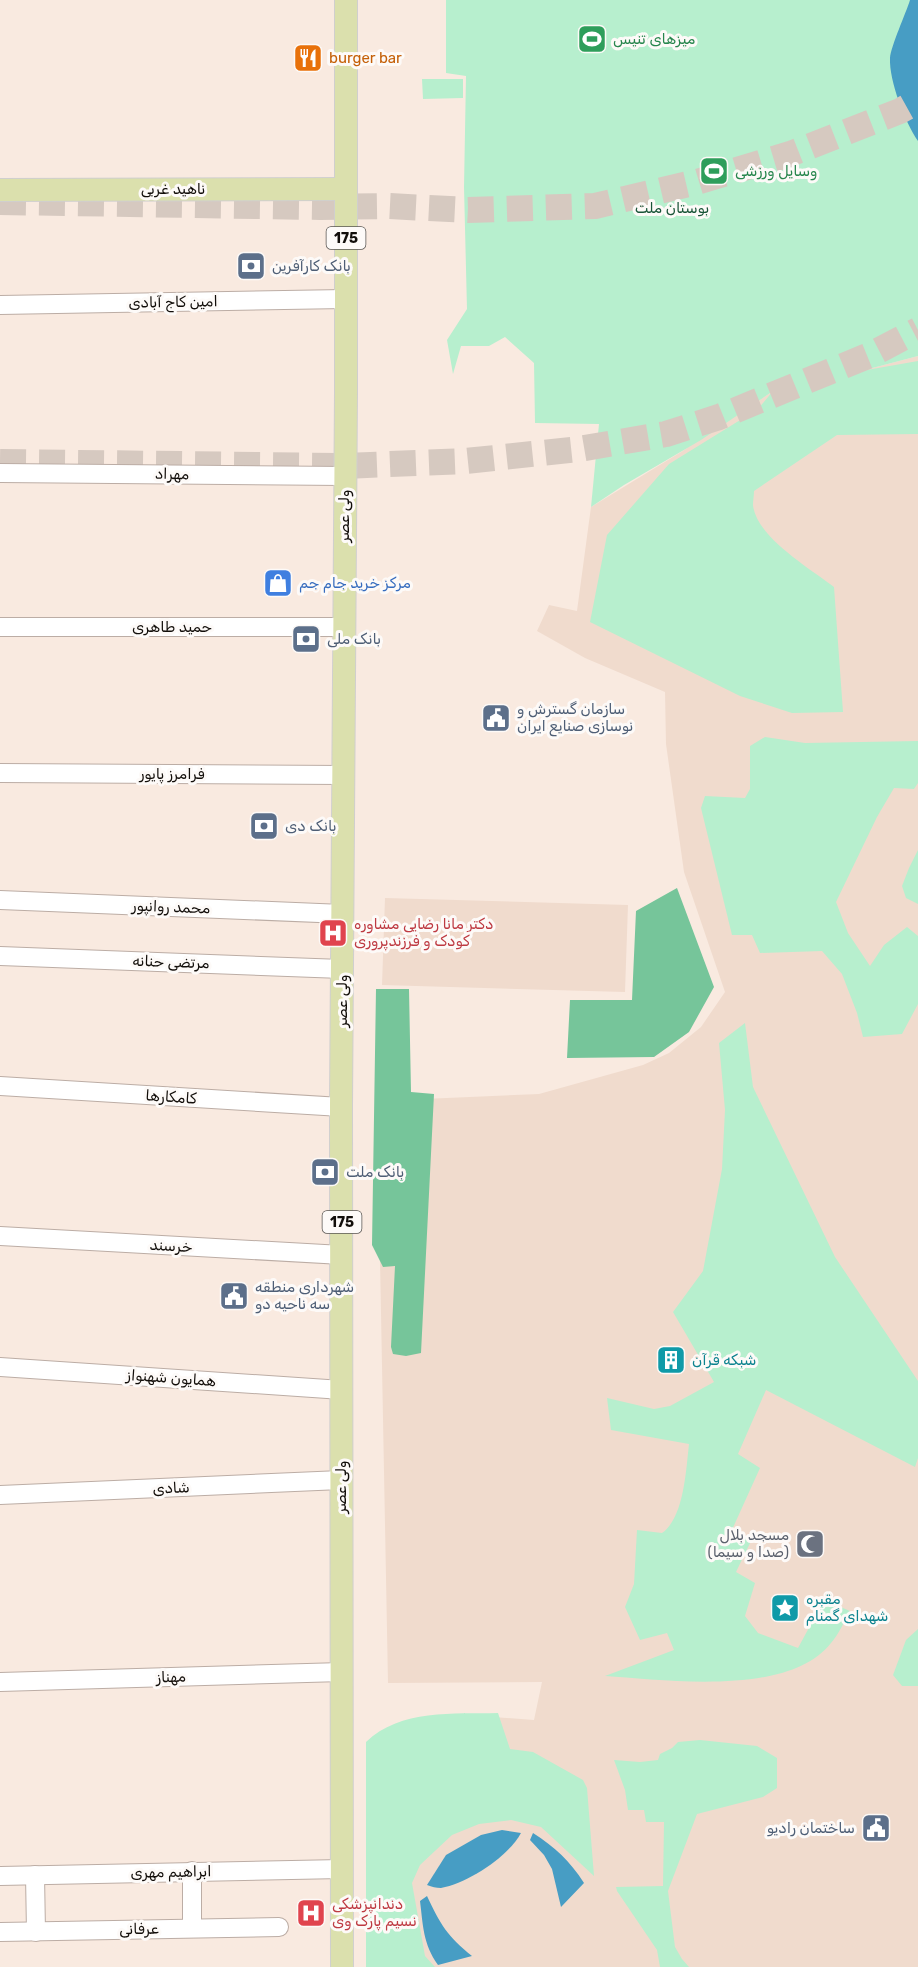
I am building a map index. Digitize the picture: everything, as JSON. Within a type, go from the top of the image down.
[{"type":"main road","name":"ولی عصر","points":[[342,1967],[341,1107],[345,627],[346,0]]},
{"type":"main road","name":"ناهید غربی","points":[[0,190],[346,189]]},
{"type":"street","name":"امین کاج آبادی","points":[[0,305],[345,299]]},
{"type":"street","name":"مهراد","points":[[0,473],[344,476]]},
{"type":"street","name":"حمید طاهری","points":[[0,627],[345,627]]},
{"type":"street","name":"فرامرز پایور","points":[[0,773],[344,775]]},
{"type":"street","name":"محمد روانپور","points":[[0,900],[343,914]]},
{"type":"street","name":"مرتضی حنانه","points":[[0,956],[342,969]]},
{"type":"street","name":"کامکارها","points":[[0,1086],[341,1107]]},
{"type":"street","name":"خرسند","points":[[0,1236],[342,1255]]},
{"type":"street","name":"همایون شهنواز","points":[[0,1367],[342,1390]]},
{"type":"street","name":"شادی","points":[[0,1496],[341,1480]]},
{"type":"street","name":"مهناز","points":[[0,1682],[342,1672]]},
{"type":"street","name":"ابراهیم مهری","points":[[0,1876],[342,1869]]},
{"type":"street","points":[[192,1871],[192,1928]]},
{"type":"street","points":[[35,1875],[36,1932]]},
{"type":"street","name":"عرفانی","points":[[0,1932],[279,1927]]},
{"type":"shaded area","points":[[918,356],[918,1967],[377,1967],[453,1714],[534,1720],[542,1682],[388,1683],[377,1101],[539,1094],[643,1065],[669,1053],[701,1027],[725,992],[684,872],[666,744],[665,692],[585,658],[537,631],[549,605],[577,611],[591,507],[681,452],[776,389],[838,377]]},
{"type":"shaded area","points":[[385,898],[628,905],[625,992],[382,985]]},
{"type":"green space","name":"بوستان ملت","points":[[446,0],[918,0],[918,356],[861,371],[918,361],[918,434],[837,435],[754,491],[753,505],[756,517],[764,529],[799,562],[834,587],[843,712],[792,713],[740,696],[590,622],[607,535],[669,464],[758,409],[773,391],[701,440],[591,507],[599,424],[535,423],[534,363],[505,337],[489,346],[461,346],[453,374],[447,340],[467,309],[464,187],[466,76],[446,73]]},
{"type":"green space","points":[[422,79],[463,79],[463,98],[423,99]]},
{"type":"green space","points":[[765,737],[805,743],[918,741],[918,783],[914,789],[894,788],[877,817],[836,902],[848,933],[870,966],[884,945],[907,927],[918,936],[918,1004],[902,1034],[863,1037],[857,1013],[842,974],[822,951],[760,953],[752,935],[732,935],[701,808],[705,796],[745,798],[750,789],[750,746]]},
{"type":"green space","points":[[918,850],[918,904],[906,898],[902,886]]},
{"type":"green space","points":[[677,888],[714,987],[689,1032],[654,1057],[567,1058],[570,1000],[632,1000],[636,911]]},
{"type":"green space","points":[[376,989],[409,989],[411,1092],[434,1094],[421,1353],[406,1356],[393,1354],[391,1347],[395,1266],[383,1267],[372,1245]]},
{"type":"green space","points":[[745,1023],[753,1087],[835,1257],[918,1381],[918,1458],[915,1467],[766,1390],[738,1454],[760,1468],[731,1532],[752,1539],[736,1572],[755,1583],[745,1616],[758,1633],[798,1648],[824,1600],[850,1611],[837,1636],[812,1660],[787,1672],[757,1678],[692,1682],[605,1676],[674,1650],[667,1633],[640,1640],[625,1607],[634,1584],[637,1530],[662,1533],[669,1526],[683,1493],[689,1444],[611,1430],[607,1398],[654,1409],[670,1406],[714,1382],[673,1312],[703,1271],[722,1169],[725,1110],[719,1043]]},
{"type":"green space","points":[[918,1629],[918,1686],[902,1686],[893,1675],[906,1640]]},
{"type":"green space","points":[[498,1713],[510,1749],[533,1752],[583,1780],[587,1788],[594,1876],[541,1827],[511,1820],[479,1824],[452,1835],[420,1865],[412,1883],[425,1956],[435,1967],[366,1967],[366,1742],[380,1731],[395,1724],[428,1715]]},
{"type":"green space","points":[[700,1740],[757,1746],[777,1758],[777,1788],[763,1797],[697,1814],[668,1891],[675,1947],[689,1967],[660,1967],[657,1950],[616,1887],[663,1886],[664,1822],[646,1822],[644,1810],[628,1810],[625,1790],[614,1760],[640,1762],[658,1760],[660,1754],[678,1742]]},
{"type":"water","points":[[910,0],[918,0],[918,141],[899,101],[890,67],[893,46]]},
{"type":"water","points":[[502,1830],[521,1833],[497,1860],[475,1875],[452,1885],[441,1888],[427,1885],[446,1855],[481,1835]]},
{"type":"water","points":[[533,1833],[562,1855],[584,1883],[561,1907],[552,1869],[544,1855],[530,1840]]},
{"type":"water","points":[[427,1896],[445,1929],[472,1956],[438,1965],[429,1950],[423,1926],[420,1901]]},
{"type":"tunnel","points":[[0,202],[388,206],[468,210],[595,206],[697,182],[790,154],[900,111],[918,101]]},
{"type":"tunnel","points":[[0,462],[343,466],[466,461],[579,449],[666,434],[719,417],[870,355],[918,330]]},
{"type":"place","name":"میزهای تنیس","points":[[592,39]]},
{"type":"place","name":"burger bar","points":[[308,58]]},
{"type":"place","name":"وسایل ورزشی","points":[[714,171]]},
{"type":"place","name":"بانک کارآفرین","points":[[251,266]]},
{"type":"place","name":"مرکز خرید جام جم","points":[[278,583]]},
{"type":"place","name":"بانک ملی","points":[[306,639]]},
{"type":"place","name":"سازمان گسترش و نوسازی صنایع ایران","points":[[496,718]]},
{"type":"place","name":"بانک دی","points":[[264,826]]},
{"type":"place","name":"دکتر مانا رضایی مشاوره کودک و فرزندپروری","points":[[333,933]]},
{"type":"place","name":"بانک ملت","points":[[325,1172]]},
{"type":"place","name":"شهرداری منطقه سه ناحیه دو","points":[[234,1296]]},
{"type":"place","name":"شبکه قرآن","points":[[671,1360]]},
{"type":"place","name":"مسجد بلال (صدا و سیما)","points":[[810,1544]]},
{"type":"place","name":"مقبره شهدای گمنام","points":[[785,1608]]},
{"type":"place","name":"ساختمان رادیو","points":[[876,1828]]},
{"type":"place","name":"دندانپزشکی نسیم پارک وی","points":[[311,1913]]}]
